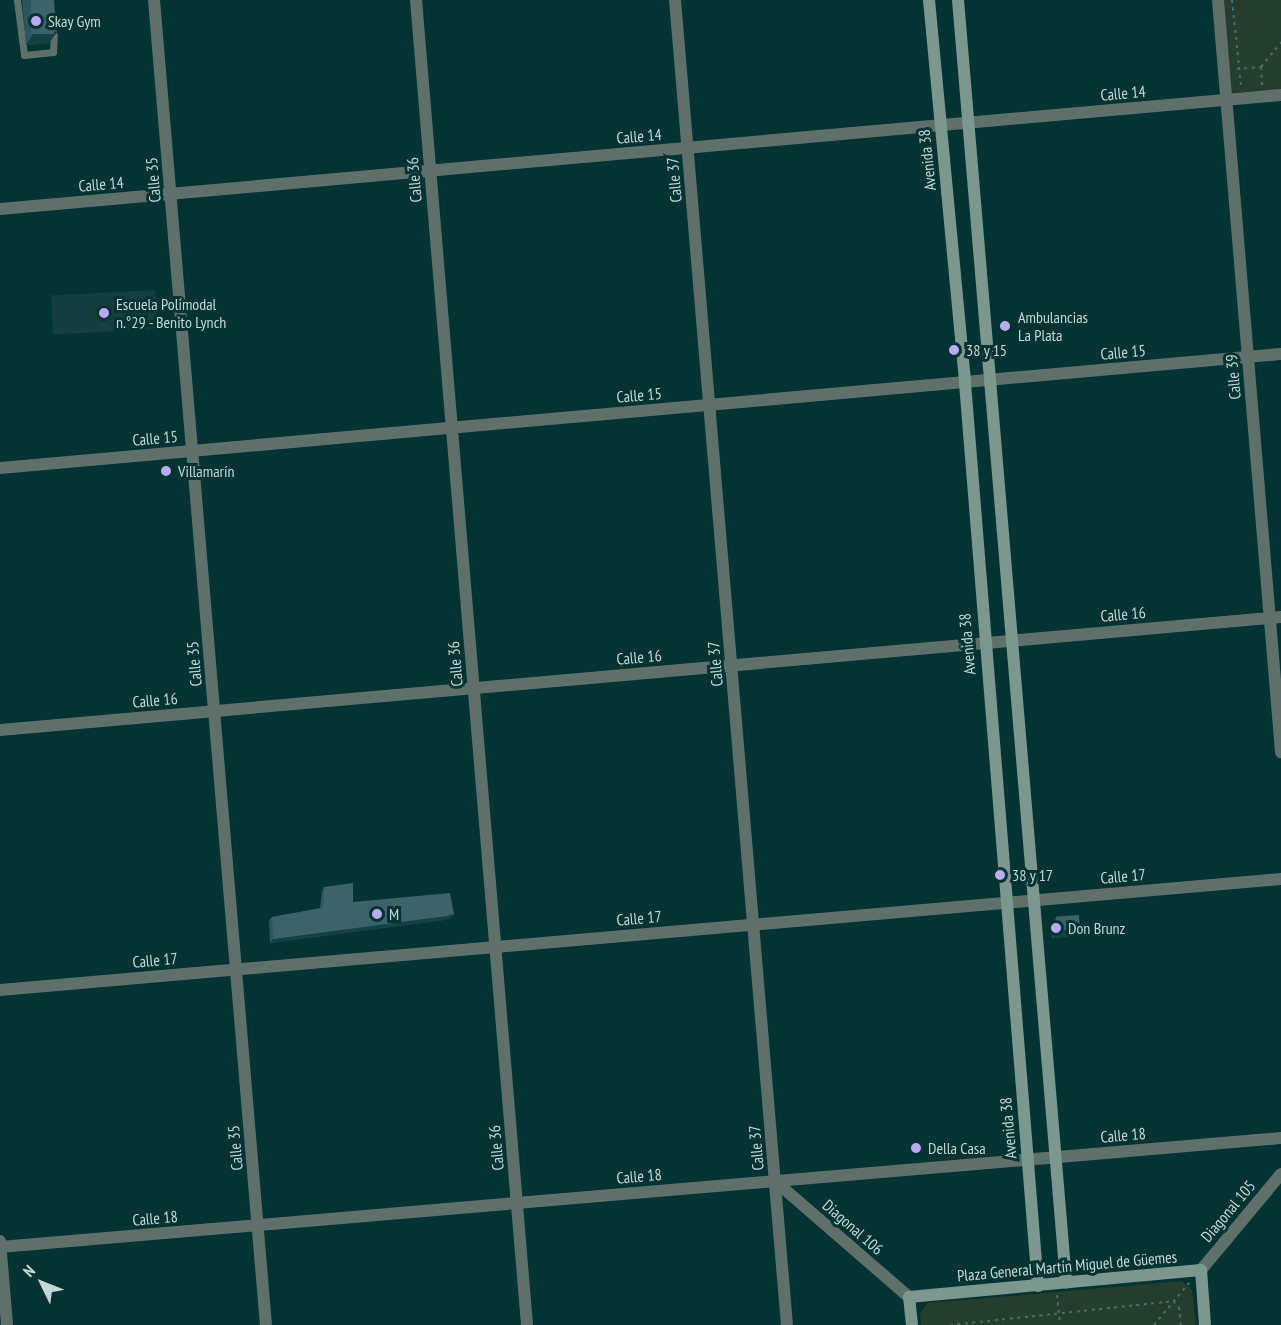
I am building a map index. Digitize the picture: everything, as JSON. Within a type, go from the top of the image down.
[{"type":"main road","name":"Avenida 38","points":[[929,0],[965,383],[983,643],[1008,903],[1038,1286]]},
{"type":"main road","points":[[958,0],[1055,1157],[1061,1282]]},
{"type":"main road","name":"Plaza General Martín Miguel de Güemes","points":[[909,1297],[1200,1270],[1205,1325]]},
{"type":"main road","points":[[909,1297],[912,1325]]},
{"type":"street","name":"Calle 35","points":[[154,0],[266,1325]]},
{"type":"street","name":"Calle 36","points":[[416,0],[527,1325]]},
{"type":"street","name":"Calle 37","points":[[675,0],[787,1325]]},
{"type":"street","name":"Calle 39","points":[[1218,0],[1248,357],[1275,617],[1281,752]]},
{"type":"street","name":"Calle 14","points":[[0,209],[1226,100],[1276,91]]},
{"type":"street","name":"Calle 15","points":[[0,468],[1281,354]]},
{"type":"street","name":"Calle 16","points":[[0,730],[1275,617]]},
{"type":"street","name":"Calle 17","points":[[0,990],[1281,879]]},
{"type":"street","name":"Calle 18","points":[[0,1247],[1281,1138]]},
{"type":"street","name":"Diagonal 105","points":[[1200,1270],[1281,1174]]},
{"type":"street","name":"Diagonal 106","points":[[775,1181],[909,1297]]},
{"type":"street","points":[[0,1241],[7,1325]]},
{"type":"lane","points":[[17,0],[24,55],[53,52],[54,35]]},
{"type":"path","points":[[1232,0],[1239,85],[1246,88]]},
{"type":"path","points":[[1262,87],[1261,67],[1281,42]]},
{"type":"path","points":[[1224,70],[1261,67]]},
{"type":"path","points":[[1254,87],[1276,91]]},
{"type":"path","points":[[1154,1325],[1200,1270]]},
{"type":"path","points":[[1059,1325],[1061,1282]]},
{"type":"path","points":[[950,1325],[1173,1301]]},
{"type":"path","points":[[1173,1301],[1179,1307],[1181,1325]]},
{"type":"shaded area","name":"Escuela Polimodal n.°29 - Benito Lynch","points":[[155,290],[157,329],[53,334],[51,295]]},
{"type":"green space","points":[[1223,0],[1281,0],[1281,89],[1231,93]]},
{"type":"green space","points":[[1182,1281],[1192,1290],[1196,1325],[921,1325],[920,1313],[928,1303]]},
{"type":"building","points":[[31,0],[54,0],[54,34],[31,34]]},
{"type":"building","name":"M","points":[[353,883],[353,902],[450,893],[454,914],[273,939],[272,917],[323,908],[324,887]]},
{"type":"building","points":[[1079,915],[1080,929],[1057,931],[1056,917]]},
{"type":"place","name":"Skay Gym","points":[[36,21]]},
{"type":"place","name":"Escuela Polimodal n.°29 - Benito Lynch","points":[[104,313]]},
{"type":"place","name":"Ambulancias La Plata","points":[[1005,326]]},
{"type":"place","name":"38 y 15","points":[[954,350]]},
{"type":"place","name":"Villamarín","points":[[166,471]]},
{"type":"place","name":"38 y 17","points":[[1000,875]]},
{"type":"place","name":"M","points":[[377,914]]},
{"type":"place","name":"Don Brunz","points":[[1056,928]]},
{"type":"place","name":"Della Casa","points":[[916,1148]]}]
